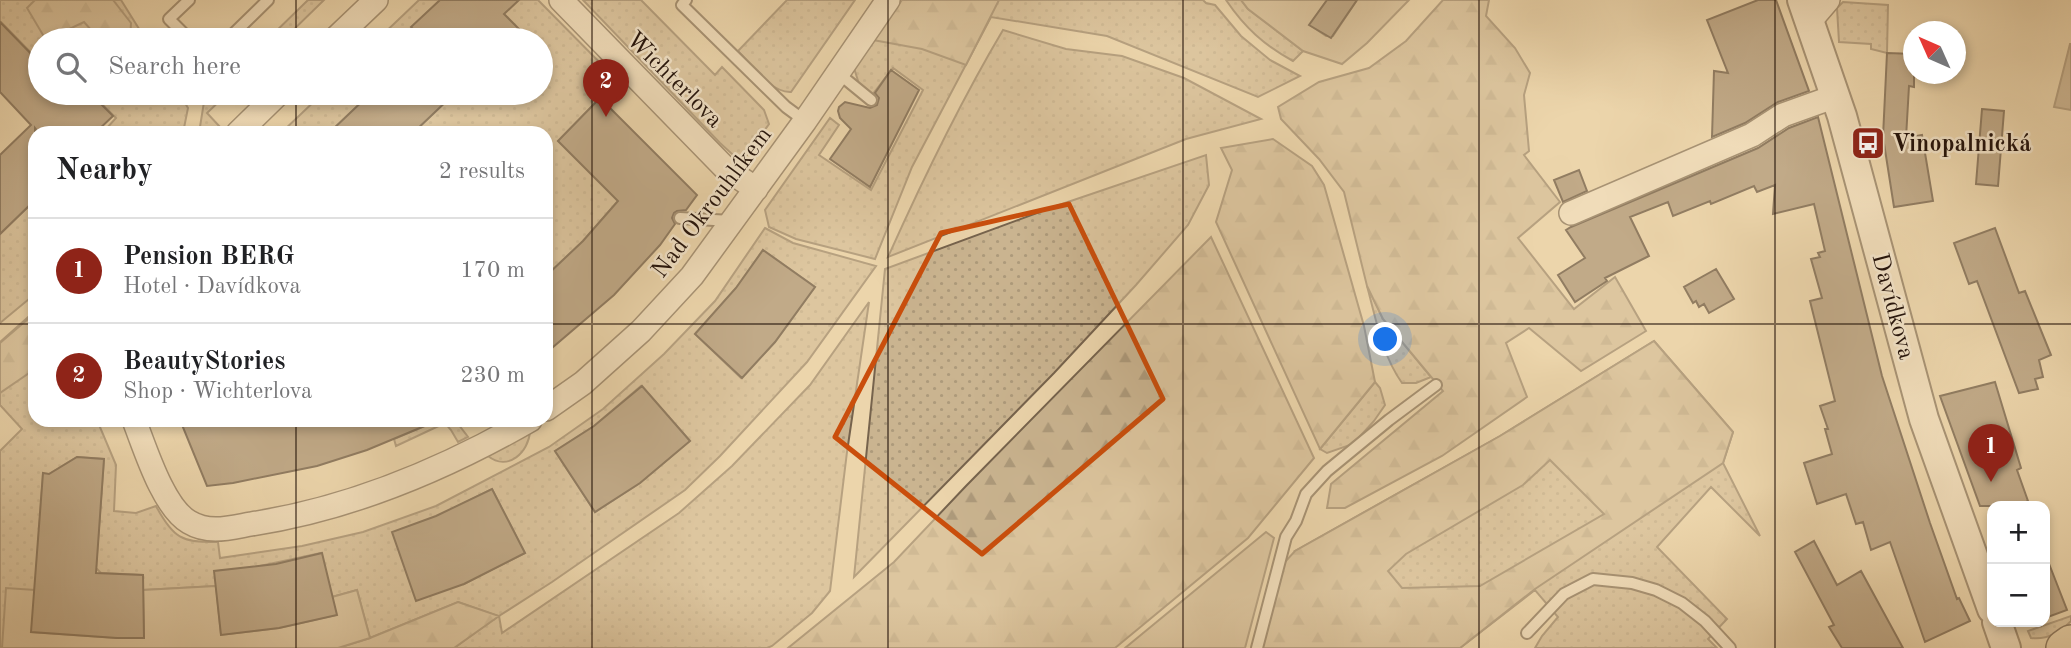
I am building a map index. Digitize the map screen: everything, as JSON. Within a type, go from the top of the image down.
[{"type":"main road","points":[[2064,648],[2071,643]]},
{"type":"street","points":[[347,28],[376,0]]},
{"type":"street","name":"Wichterlova","points":[[561,0],[725,168],[757,189]]},
{"type":"street","name":"Nad Okrouhlíkem","points":[[553,404],[583,383],[641,331],[692,276],[806,121],[888,0]]},
{"type":"street","points":[[1806,11],[1828,0]]},
{"type":"street","name":"Davídkova","points":[[1806,11],[1836,96],[1924,419],[1987,595]]},
{"type":"street","points":[[1571,213],[1752,135],[1783,115],[1836,96]]},
{"type":"street","points":[[245,126],[267,105]]},
{"type":"street","points":[[137,427],[168,502],[187,522],[210,531],[280,520],[381,492],[500,427]]},
{"type":"street","points":[[1999,627],[2006,648]]},
{"type":"lane","points":[[178,28],[169,19],[189,0]]},
{"type":"lane","points":[[239,28],[268,0]]},
{"type":"lane","points":[[686,0],[682,5],[733,57],[786,107],[806,121]]},
{"type":"lane","points":[[838,74],[870,100]]},
{"type":"lane","points":[[680,218],[733,222]]},
{"type":"lane","points":[[1257,648],[1286,537],[1296,521],[1306,494],[1327,471],[1436,385]]},
{"type":"lane","points":[[1527,633],[1564,594],[1593,579],[1632,583],[1656,590],[1705,621],[1730,648]]},
{"type":"highlighted area","points":[[1069,204],[1163,399],[982,554],[835,437],[941,233]]},
{"type":"green space","points":[[0,0],[121,0],[138,28],[28,28],[28,50],[0,21]]},
{"type":"green space","points":[[35,0],[113,0],[131,23],[131,28],[89,28],[84,22],[71,28],[39,28],[27,8]]},
{"type":"green space","points":[[308,0],[324,0],[295,28],[279,28]]},
{"type":"green space","points":[[419,0],[440,0],[413,28],[390,28]]},
{"type":"green space","points":[[505,0],[538,0],[619,82],[558,141],[618,201],[583,241],[553,269],[553,126],[420,126],[442,105],[553,105],[553,28],[517,28],[504,14]]},
{"type":"green space","points":[[583,0],[641,0],[715,75],[722,67],[764,110],[769,124],[744,159],[732,154],[720,143]]},
{"type":"green space","points":[[787,0],[855,0],[791,92],[783,91],[769,83],[738,51]]},
{"type":"green space","points":[[901,0],[1203,0],[1215,5],[1241,36],[1270,60],[1300,76],[1258,97],[1107,36],[991,17],[912,167],[875,259],[796,239],[769,227],[765,210],[830,118],[839,125],[819,155],[871,190],[923,90],[893,68],[872,95],[859,84],[854,68]]},
{"type":"green space","points":[[902,0],[999,0],[966,65],[922,49],[873,40]]},
{"type":"green space","points":[[1226,0],[1241,0],[1248,9],[1303,51],[1293,61],[1273,49],[1240,19]]},
{"type":"green space","points":[[1241,0],[1327,0],[1310,25],[1326,36],[1333,36],[1357,0],[1409,0],[1342,64],[1303,51],[1248,9]]},
{"type":"green space","points":[[1443,0],[1489,0],[1486,16],[1515,48],[1530,73],[1524,95],[1529,151],[1524,155],[1560,202],[1518,238],[1574,309],[1615,277],[1646,331],[1581,371],[1529,328],[1506,343],[1527,397],[1442,456],[1345,508],[1327,508],[1331,484],[1443,391],[1383,319],[1367,286],[1344,192],[1319,159],[1281,119],[1278,107],[1319,82],[1369,68],[1406,41]]},
{"type":"green space","points":[[1843,2],[1888,5],[1887,53],[1871,49],[1871,44],[1839,42],[1837,8]]},
{"type":"green space","points":[[1003,30],[1066,49],[1122,56],[1184,78],[1261,119],[1186,139],[888,257],[942,142]]},
{"type":"green space","points":[[103,105],[186,105],[188,108],[184,126],[109,126],[116,118]]},
{"type":"green space","points":[[204,105],[215,105],[207,113],[219,126],[200,126]]},
{"type":"green space","points":[[310,105],[358,105],[336,126],[288,126]]},
{"type":"green space","points":[[1273,139],[1312,166],[1324,185],[1364,326],[1375,382],[1320,449],[1216,222],[1232,170],[1221,148]]},
{"type":"green space","points":[[1206,155],[1209,185],[1188,225],[1054,373],[854,577],[885,269],[1056,206]]},
{"type":"green space","points":[[28,207],[28,300],[0,323],[0,234]]},
{"type":"green space","points":[[765,228],[793,243],[876,266],[807,362],[720,456],[685,490],[499,616],[502,633],[679,513],[732,466],[810,385],[869,302],[830,591],[812,613],[772,646],[454,648],[498,616],[458,602],[370,638],[357,590],[332,597],[321,553],[260,566],[216,586],[143,590],[143,575],[101,573],[96,568],[104,459],[77,457],[49,474],[43,474],[35,590],[0,648],[0,451],[22,429],[0,405],[0,342],[28,317],[28,427],[100,427],[116,465],[114,511],[136,513],[156,506],[168,525],[180,536],[196,541],[218,542],[220,558],[302,546],[363,532],[436,506],[549,447],[603,409],[664,354],[715,301]],"holes":[[[763,250],[815,287],[775,342],[741,378],[695,334],[736,288]],[[641,386],[690,441],[640,483],[595,512],[555,451],[594,426]],[[492,489],[525,553],[464,584],[450,510]]]},
{"type":"green space","points":[[1211,237],[1314,458],[1248,538],[1115,648],[788,648],[894,562]]},
{"type":"green space","points":[[1367,286],[1383,319],[1431,377],[1416,383],[1402,383],[1385,349]]},
{"type":"green space","points":[[28,319],[28,374],[0,393],[0,343]]},
{"type":"green space","points":[[1654,341],[1733,432],[1723,463],[1760,536],[1711,487],[1657,547],[1727,619],[1708,639],[1717,648],[1535,648],[1558,617],[1535,590],[1460,648],[1295,551],[1500,436]]},
{"type":"green space","points":[[1654,341],[1733,432],[1723,463],[1535,589],[1460,648],[1262,648],[1284,563],[1295,551],[1500,436]],"holes":[[[1550,460],[1604,514],[1480,586],[1402,588],[1388,571],[1406,554],[1523,485]]]},
{"type":"green space","points":[[1375,382],[1380,388],[1385,405],[1374,421],[1353,444],[1327,453],[1320,449]]},
{"type":"green space","points":[[422,427],[436,427],[396,446],[394,439]]},
{"type":"green space","points":[[448,427],[460,427],[468,437],[458,442]]},
{"type":"green space","points":[[530,431],[522,452],[510,461],[503,462],[488,456]]},
{"type":"green space","points":[[1266,532],[1274,538],[1245,648],[1125,648]]},
{"type":"green space","points":[[216,586],[221,635],[279,628],[336,615],[332,597],[357,590],[370,638],[338,648],[2,648],[6,588],[35,590],[32,632],[144,638],[143,590]]},
{"type":"green space","points":[[458,602],[499,616],[454,648],[338,648],[370,638]]},
{"type":"green space","points":[[2071,616],[2071,621],[2058,632],[2048,637],[2031,638],[2028,631],[2050,627],[2050,623]]},
{"type":"shaded area","points":[[2071,44],[2071,110],[2054,107]]},
{"type":"building","points":[[440,0],[519,0],[504,14],[518,28],[411,27]]},
{"type":"building","points":[[1327,0],[1357,0],[1331,38],[1309,25]]},
{"type":"building","points":[[1758,0],[1776,0],[1809,91],[1778,102],[1745,123],[1712,137],[1714,71],[1728,73],[1707,20]]},
{"type":"building","points":[[0,22],[28,51],[28,105],[102,105],[113,116],[102,126],[30,126],[0,92]]},
{"type":"building","points":[[1887,53],[1903,54],[1903,84],[1914,84],[1914,87],[1909,86],[1906,138],[1922,135],[1933,201],[1894,207],[1883,137]]},
{"type":"building","points":[[891,70],[919,90],[870,187],[830,159],[851,129],[840,118],[838,111],[845,102],[870,108],[877,105],[879,98],[875,93]]},
{"type":"building","points":[[600,98],[697,195],[686,210],[674,213],[672,218],[675,224],[660,245],[614,295],[553,347],[553,269],[583,241],[618,201],[558,141]]},
{"type":"building","points":[[358,105],[442,105],[420,126],[336,126]]},
{"type":"building","points":[[1982,109],[2004,111],[1998,186],[1976,184]]},
{"type":"building","points":[[1818,117],[1882,376],[1957,599],[1959,598],[1970,621],[1925,642],[1890,542],[1871,550],[1863,522],[1856,524],[1846,494],[1817,504],[1804,463],[1832,454],[1825,429],[1828,429],[1820,406],[1835,401],[1810,301],[1822,298],[1811,259],[1820,257],[1818,253],[1825,251],[1814,204],[1773,214],[1775,185],[1757,192],[1754,186],[1673,216],[1668,202],[1630,217],[1649,256],[1605,278],[1607,281],[1575,302],[1558,275],[1585,258],[1566,230],[1758,148],[1789,128]]},
{"type":"building","points":[[28,128],[28,207],[0,234],[0,155]]},
{"type":"building","points":[[1579,170],[1587,191],[1563,202],[1554,180]]},
{"type":"building","points":[[1995,228],[2019,293],[2025,291],[2051,355],[2039,360],[2043,377],[2035,379],[2038,389],[2019,393],[1977,281],[1969,284],[1954,243]]},
{"type":"building","points":[[763,250],[815,287],[775,342],[742,378],[695,334],[736,288]]},
{"type":"building","points":[[1716,269],[1734,299],[1709,313],[1704,304],[1699,307],[1696,301],[1693,303],[1684,287]]},
{"type":"building","points":[[1995,382],[2021,468],[2017,470],[2028,501],[1987,501],[1987,506],[1980,506],[1940,396]]},
{"type":"building","points":[[642,386],[690,441],[640,483],[595,512],[555,451],[594,426]]},
{"type":"building","points":[[183,427],[422,427],[367,450],[317,466],[207,486]]},
{"type":"building","points":[[77,457],[104,459],[96,573],[143,575],[144,638],[31,632],[43,473],[49,474]]},
{"type":"building","points":[[492,489],[525,553],[464,584],[416,601],[392,532],[436,516]]},
{"type":"building","points":[[1814,541],[1837,585],[1861,571],[1903,648],[1842,648],[1829,627],[1834,625],[1795,552]]},
{"type":"building","points":[[322,553],[337,615],[279,628],[221,635],[214,571],[276,564]]},
{"type":"building","points":[[2050,566],[2067,610],[2050,616]]},
{"type":"place","name":"BeautyStories","points":[[606,117]]},
{"type":"place","name":"Vinopalnická","points":[[1868,143]]},
{"type":"place","name":"Pension BERG","points":[[1991,482]]}]
